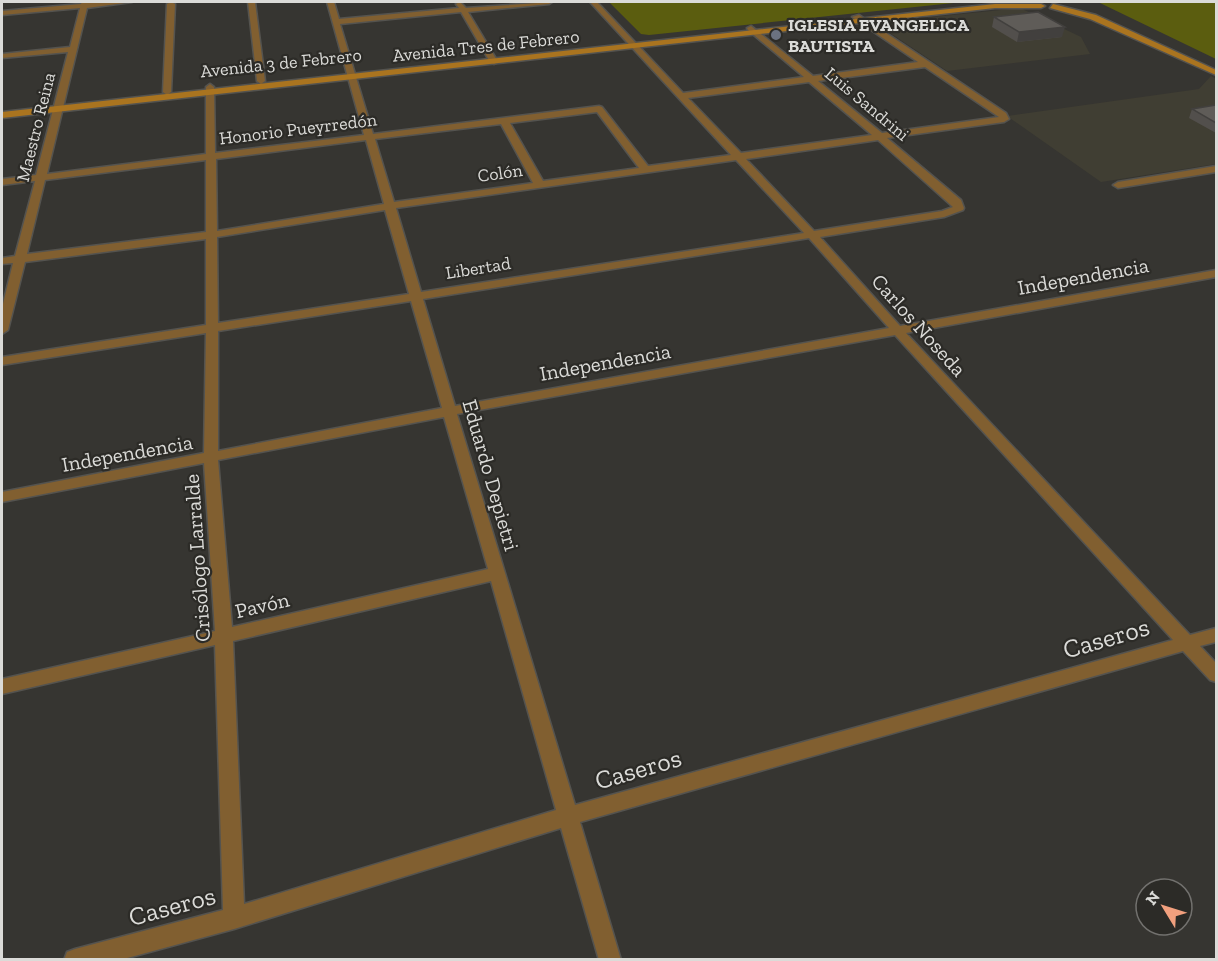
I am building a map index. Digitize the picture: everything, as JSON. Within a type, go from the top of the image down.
[{"type":"main road","points":[[859,19],[983,2]]},
{"type":"main road","points":[[1019,2],[1041,6]]},
{"type":"main road","points":[[633,44],[974,8],[1053,6],[1074,2],[1093,17]]},
{"type":"main road","points":[[1053,6],[1093,17],[1216,74]]},
{"type":"main road","name":"Avenida Tres de Febrero","points":[[2,115],[58,106],[633,44]]},
{"type":"main road","name":"Avenida 3 de Febrero","points":[[2,110],[58,106],[167,92],[210,90],[261,81],[352,74]]},
{"type":"street","points":[[2,13],[128,2]]},
{"type":"street","points":[[251,2],[261,81]]},
{"type":"street","name":"Eduardo Depietri","points":[[330,2],[610,960]]},
{"type":"street","points":[[459,2],[492,59]]},
{"type":"street","points":[[336,22],[549,2]]},
{"type":"street","name":"Carlos Noseda","points":[[593,2],[811,234],[1216,675]]},
{"type":"street","name":"Maestro Reina","points":[[2,330],[85,4]]},
{"type":"street","points":[[167,92],[171,4]]},
{"type":"street","points":[[859,19],[925,64]]},
{"type":"street","name":"Luis Sandrini","points":[[754,30],[957,202],[959,208]]},
{"type":"street","points":[[2,56],[73,48]]},
{"type":"street","points":[[681,96],[925,64]]},
{"type":"street","name":"Colón","points":[[2,261],[211,235],[539,184],[1004,119],[1003,115],[925,64]]},
{"type":"street","name":"Crisólogo Larralde","points":[[210,90],[211,459],[224,637],[234,918]]},
{"type":"street","name":"Honorio Pueyrredón","points":[[2,182],[599,109],[646,170]]},
{"type":"street","points":[[504,120],[539,184]]},
{"type":"street","points":[[1118,185],[1216,169]]},
{"type":"street","name":"Libertad","points":[[2,361],[944,214],[959,208]]},
{"type":"street","name":"Independencia","points":[[2,498],[450,411],[1216,273]]},
{"type":"street","name":"Pavón","points":[[2,687],[497,573]]},
{"type":"street","name":"Caseros","points":[[75,960],[234,918],[568,816],[1216,635]]},
{"type":"shaded area","points":[[609,2],[963,2],[649,35],[641,34]]},
{"type":"shaded area","points":[[1098,2],[1216,2],[1216,59],[1100,3]]},
{"type":"shaded area","points":[[1020,8],[1081,37],[1090,54],[947,71],[875,23]]},
{"type":"shaded area","points":[[1211,76],[1216,79],[1216,164],[1101,182],[1007,116],[1199,89]]},
{"type":"building","points":[[1038,12],[1065,27],[1019,32],[994,17]]},
{"type":"building","points":[[1216,105],[1216,123],[1192,109]]},
{"type":"place","name":"IGLESIA EVANGELICA BAUTISTA","points":[[776,35]]}]
